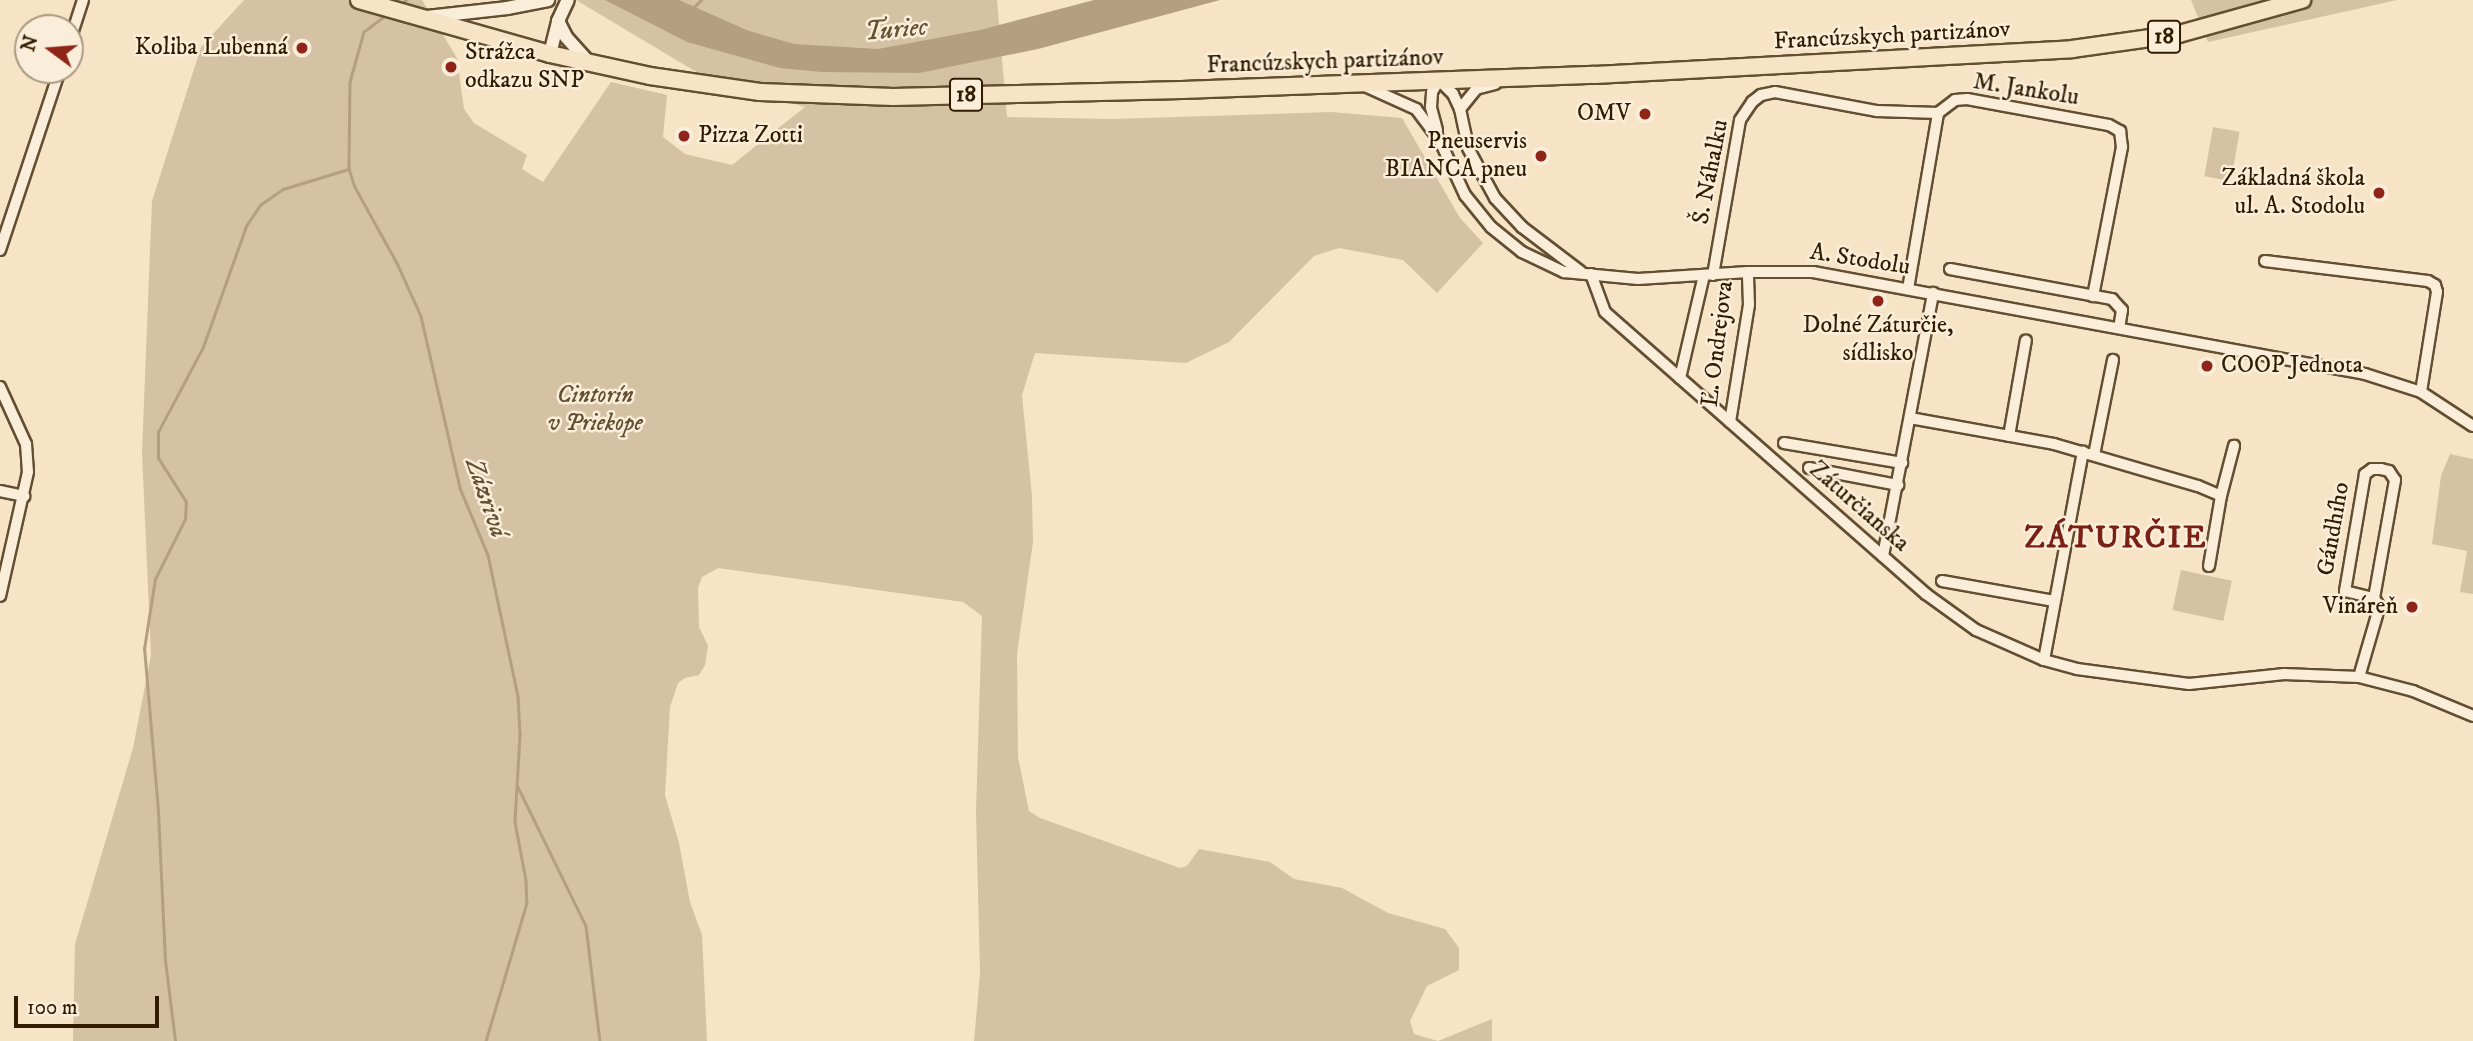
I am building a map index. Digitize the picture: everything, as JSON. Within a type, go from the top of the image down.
[{"type":"main road","name":"Francúzskych partizánov","points":[[359,0],[590,64],[686,82],[810,96],[947,96],[1521,78],[2072,49],[2179,34],[2300,0]]},
{"type":"street","points":[[425,17],[507,8],[548,0]]},
{"type":"street","points":[[550,54],[558,21],[568,0]]},
{"type":"street","points":[[558,21],[566,37],[590,64]]},
{"type":"street","points":[[1460,108],[1476,89],[1521,78]]},
{"type":"street","points":[[1439,80],[1453,94],[1460,108],[1468,148],[1495,198],[1522,227],[1586,273],[1564,272],[1539,263],[1502,238],[1465,195],[1440,141],[1431,107],[1432,92],[1439,80]]},
{"type":"street","points":[[1355,83],[1416,108],[1440,141]]},
{"type":"street","points":[[0,250],[55,84]]},
{"type":"street","name":"Š. Náhalku","points":[[1709,275],[1740,120],[1752,102],[1761,95],[1775,92],[1877,111],[1938,113]]},
{"type":"street","name":"M. Jankolu","points":[[1938,113],[1955,100],[1966,99],[2109,125],[2120,131],[2122,147],[2093,296]]},
{"type":"street","points":[[1908,289],[1938,113]]},
{"type":"street","points":[[2265,261],[2428,281],[2435,285],[2437,292],[2421,392]]},
{"type":"street","points":[[1950,269],[2093,296],[2119,304],[2122,310],[2119,328]]},
{"type":"street","name":"A. Stodolu","points":[[1586,273],[1637,279],[1748,272],[1813,272],[2346,370],[2421,392],[2473,426]]},
{"type":"street","name":"Ľ. Ondrejova","points":[[1730,422],[1749,305],[1748,272]]},
{"type":"street","name":"Záturčianska","points":[[1586,273],[1605,312],[1926,594],[1976,630],[2044,660],[2077,669],[2189,684],[2284,674],[2359,677],[2413,691],[2473,716]]},
{"type":"street","points":[[1680,378],[1709,275]]},
{"type":"street","points":[[1883,556],[1933,293]]},
{"type":"street","points":[[2009,436],[2026,340]]},
{"type":"street","points":[[2094,455],[2113,360]]},
{"type":"street","points":[[0,387],[26,444],[28,472],[0,596]]},
{"type":"street","points":[[1910,418],[2083,452],[2198,486],[2221,496]]},
{"type":"street","points":[[1784,443],[1902,463]]},
{"type":"street","points":[[2209,566],[2221,496],[2234,446]]},
{"type":"street","points":[[2044,660],[2083,452]]},
{"type":"street","points":[[1809,468],[1898,485]]},
{"type":"street","name":"Gándhího","points":[[2359,677],[2379,606],[2374,598],[2395,480],[2389,471],[2381,469],[2372,469],[2365,474],[2345,591],[2374,598]]},
{"type":"street","points":[[0,491],[24,496]]},
{"type":"street","points":[[1942,581],[2054,601]]},
{"type":"green space","name":"Cintorín v Priekope","points":[[244,0],[422,0],[457,58],[464,109],[474,123],[527,155],[522,169],[543,182],[611,82],[667,95],[663,137],[685,154],[732,165],[805,107],[720,82],[693,70],[576,0],[997,0],[1007,117],[1113,119],[1331,112],[1402,118],[1460,218],[1483,243],[1437,293],[1403,260],[1339,248],[1314,256],[1229,342],[1186,363],[1035,353],[1022,395],[1032,496],[1033,542],[1017,654],[1018,757],[1029,811],[1040,818],[1180,868],[1187,866],[1199,849],[1270,862],[1294,879],[1342,888],[1388,913],[1445,929],[1459,948],[1459,970],[1427,986],[1410,1021],[1414,1034],[1438,1041],[974,1041],[980,974],[976,812],[982,616],[963,602],[718,568],[702,577],[698,588],[699,627],[708,646],[705,665],[699,675],[685,678],[678,683],[670,707],[665,795],[679,843],[690,902],[702,935],[707,1041],[73,1041],[75,944],[133,748],[151,655],[142,452],[152,201],[201,47]]},
{"type":"green space","points":[[2191,0],[2397,0],[2208,42]]},
{"type":"green space","points":[[2213,127],[2240,132],[2231,181],[2204,176]]},
{"type":"green space","points":[[2450,454],[2473,459],[2473,594],[2460,592],[2467,551],[2432,544],[2441,476]]},
{"type":"green space","points":[[2181,570],[2232,581],[2223,621],[2172,610]]},
{"type":"green space","points":[[1492,1019],[1492,1041],[1438,1041]]},
{"type":"shaded area","points":[[605,0],[679,0],[749,31],[794,44],[878,49],[980,30],[1094,0],[1220,0],[1038,49],[919,73],[822,72],[780,68],[687,42]]},
{"type":"waterway","name":"Zázrivá","points":[[398,6],[406,0]]},
{"type":"waterway","points":[[691,10],[701,0]]},
{"type":"waterway","name":"Zázrivá","points":[[388,14],[364,32],[350,82],[349,169],[355,187],[397,263],[421,316],[460,488],[488,555],[518,696],[520,735],[515,822],[526,880],[527,903],[486,1041]]},
{"type":"waterway","points":[[175,1041],[165,961],[158,811],[144,649],[155,579],[185,519],[186,502],[158,458],[158,432],[203,347],[246,226],[260,205],[283,189],[349,169]]},
{"type":"waterway","points":[[517,785],[586,926],[600,1041]]},
{"type":"place","name":"Koliba Lubenná","points":[[302,48]]},
{"type":"place","name":"Strážca odkazu SNP","points":[[451,67]]},
{"type":"place","name":"OMV","points":[[1645,114]]},
{"type":"place","name":"Pizza Zotti","points":[[684,136]]},
{"type":"place","name":"Pneuservis BIANCA pneu","points":[[1541,156]]},
{"type":"place","name":"Základná škola ul. A. Stodolu","points":[[2379,193]]},
{"type":"place","name":"Dolné Záturčie, sídlisko","points":[[1878,301]]},
{"type":"place","name":"COOP Jednota","points":[[2207,366]]},
{"type":"place","name":"Vináreň","points":[[2412,607]]},
{"type":"district","name":"ZÁTURČIE","points":[[2116,538]]},
{"type":"water label","name":"Turiec","points":[[896,30]]}]
